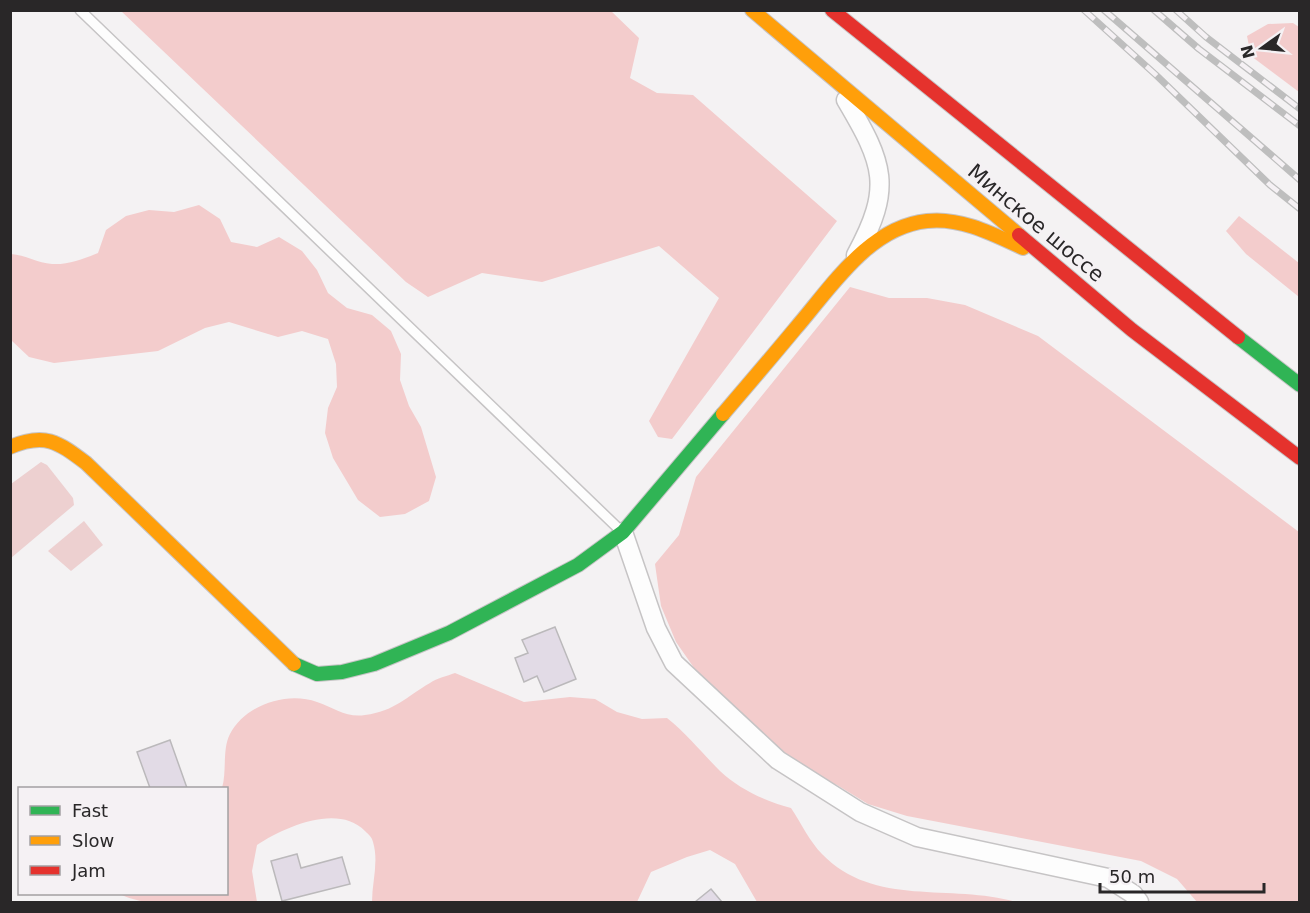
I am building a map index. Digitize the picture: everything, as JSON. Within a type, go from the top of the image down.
[{"type":"main road","name":"Минское шоссе","points":[[752,10],[1044,258],[1132,330],[1299,458]]},
{"type":"main road","name":"Минское шоссе","points":[[832,10],[1158,276],[1299,385]]},
{"type":"main road","points":[[10,447],[30,437],[56,441],[86,463],[292,663],[316,674],[345,672],[382,662],[471,622],[580,564],[623,532],[853,261],[895,231],[912,224],[939,220],[961,222],[1044,258]]},
{"type":"street","points":[[816,65],[843,95],[865,131],[882,182],[880,202],[873,222],[853,261]]},
{"type":"street","points":[[623,532],[656,628],[674,663],[778,760],[860,812],[917,837],[1108,878],[1132,894],[1139,903]]},
{"type":"lane","points":[[80,10],[623,532]]},
{"type":"shaded area","points":[[121,11],[611,11],[639,38],[630,78],[657,93],[693,95],[837,221],[672,439],[658,437],[649,421],[719,298],[659,246],[542,282],[482,273],[428,297],[406,282]]},
{"type":"shaded area","points":[[1293,23],[1299,27],[1299,92],[1251,56],[1247,36],[1268,24]]},
{"type":"shaded area","points":[[199,205],[220,219],[231,242],[257,247],[279,237],[302,251],[317,270],[328,293],[347,308],[372,315],[391,331],[401,354],[400,380],[409,406],[421,427],[436,477],[429,501],[405,514],[380,517],[358,500],[333,458],[325,433],[328,408],[337,387],[336,364],[328,339],[302,331],[278,337],[229,322],[205,328],[158,351],[54,363],[29,357],[11,340],[11,254],[52,264],[64,264],[98,253],[106,230],[126,216],[149,210],[174,212]]},
{"type":"shaded area","points":[[1239,216],[1299,263],[1299,297],[1246,254],[1226,231]]},
{"type":"shaded area","points":[[850,287],[889,298],[927,298],[965,305],[1038,336],[1299,532],[1299,902],[1197,902],[1177,879],[1141,861],[907,816],[868,804],[837,785],[801,771],[699,675],[676,642],[661,606],[655,564],[679,535],[696,477]]},
{"type":"shaded area","points":[[41,462],[47,465],[73,498],[74,505],[11,558],[11,484]]},
{"type":"shaded area","points":[[84,521],[103,545],[71,571],[48,551]]},
{"type":"shaded area","points":[[455,673],[524,702],[570,697],[595,699],[617,712],[642,719],[667,718],[736,784],[772,802],[791,808],[822,854],[843,871],[865,882],[889,888],[966,894],[1016,902],[757,902],[735,864],[710,850],[651,872],[637,902],[372,902],[375,850],[372,839],[354,823],[326,818],[296,825],[257,845],[252,871],[257,902],[166,904],[132,899],[122,895],[228,895],[228,787],[222,787],[226,747],[230,734],[237,724],[256,708],[293,698],[317,702],[346,714],[365,715],[400,703],[439,678]]},
{"type":"building","points":[[555,627],[576,679],[544,692],[537,676],[524,682],[515,658],[528,653],[522,640]]},
{"type":"building","points":[[170,740],[187,787],[150,787],[137,752]]},
{"type":"building","points":[[297,854],[301,868],[342,857],[350,884],[282,901],[271,861]]},
{"type":"building","points":[[711,889],[722,902],[695,902]]},
{"type":"railway","points":[[1084,10],[1156,75],[1270,185],[1300,209]]},
{"type":"railway","points":[[1104,10],[1300,180]]},
{"type":"railway","points":[[1154,10],[1199,49],[1300,126]]},
{"type":"railway","points":[[1176,10],[1206,37],[1300,109]]},
{"type":"traffic: fast","points":[[1238,337],[1300,385]]},
{"type":"traffic: fast","points":[[294,664],[317,674],[342,672],[374,664],[449,633],[578,565],[623,532],[723,414]]},
{"type":"traffic: slow","points":[[752,10],[1019,235]]},
{"type":"traffic: slow","points":[[723,414],[852,262],[886,235],[906,226],[939,220],[964,224],[1023,248]]},
{"type":"traffic: slow","points":[[10,447],[33,440],[42,440],[59,445],[86,463],[294,664]]},
{"type":"traffic: jam","points":[[832,10],[1238,337]]},
{"type":"traffic: jam","points":[[1019,235],[1132,330],[1300,458]]}]
